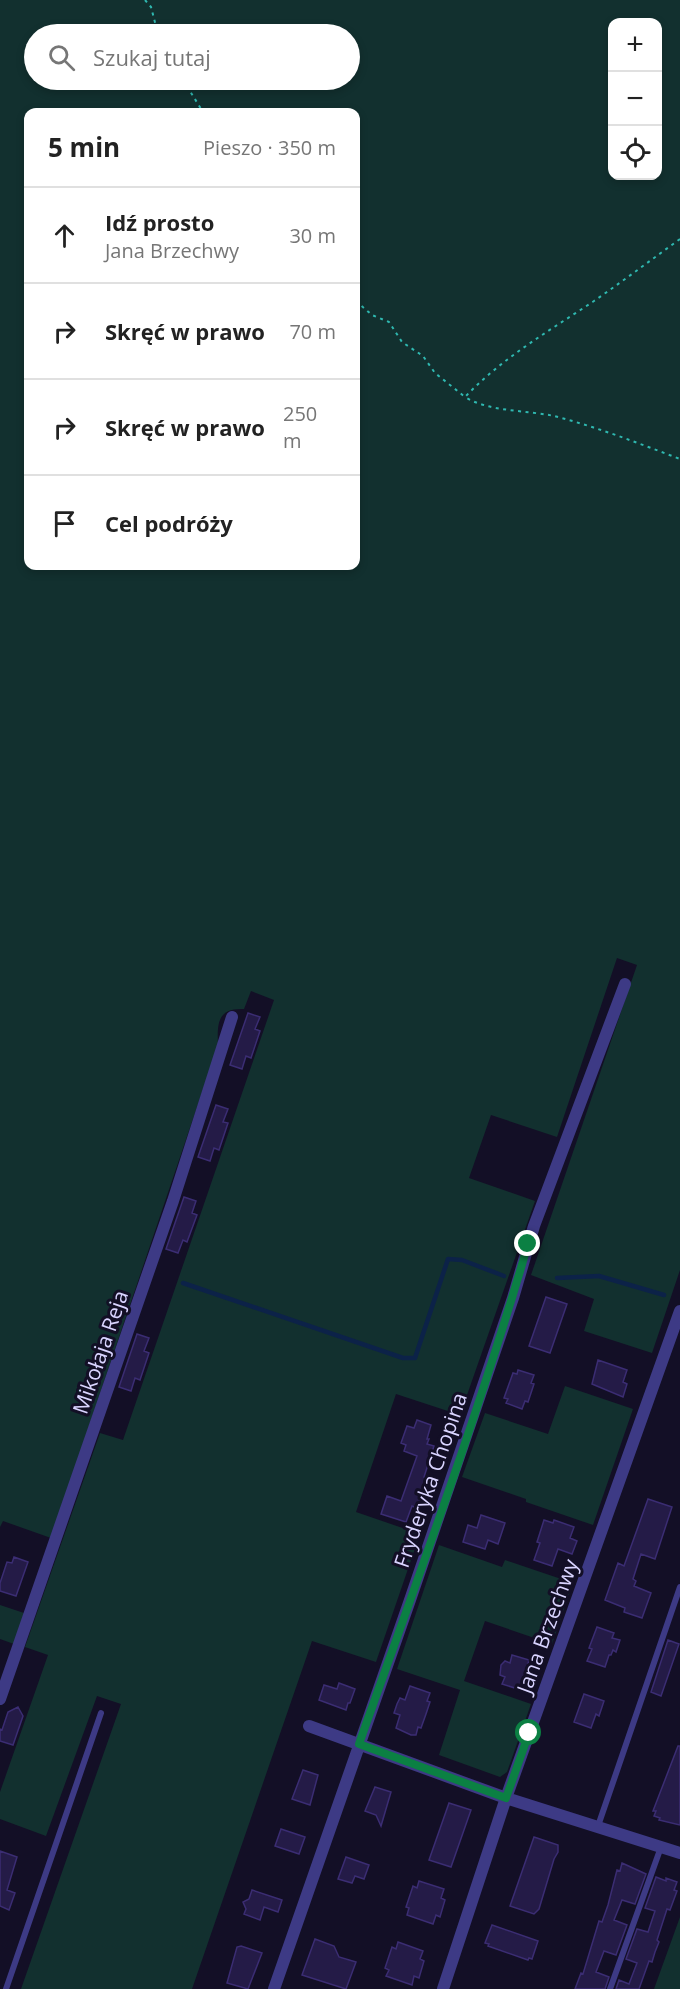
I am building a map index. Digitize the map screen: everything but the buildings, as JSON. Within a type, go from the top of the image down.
[{"type":"street","name":"Fryderyka Chopina","points":[[274,1989],[491,1364],[534,1226],[625,984]]},
{"type":"street","name":"Mikołaja Reja","points":[[0,1699],[173,1201],[232,1017]]},
{"type":"street","name":"Jana Brzechwy","points":[[443,1989],[506,1798],[680,1311]]},
{"type":"street","points":[[309,1726],[506,1798],[680,1853]]},
{"type":"lane","points":[[597,1827],[680,1587]]},
{"type":"lane","points":[[6,1989],[101,1713]]},
{"type":"lane","points":[[610,1989],[661,1847]]},
{"type":"path","points":[[146,0],[151,7],[155,24]]},
{"type":"path","points":[[189,90],[200,108]]},
{"type":"path","points":[[465,397],[482,380],[523,348],[680,239]]},
{"type":"path","points":[[360,304],[372,315],[389,322],[402,342],[423,356],[435,373],[476,404],[551,416],[586,425],[636,441],[680,459]]},
{"type":"green space","points":[[0,0],[680,0],[680,1270],[652,1353],[584,1331],[594,1299],[531,1275],[637,965],[617,958],[557,1137],[491,1115],[469,1178],[535,1201],[460,1415],[396,1394],[356,1512],[420,1534],[376,1662],[312,1641],[192,1989],[21,1989],[121,1704],[97,1696],[46,1836],[0,1819],[0,1792],[48,1655],[25,1647],[100,1433],[123,1440],[274,1000],[251,991],[244,1009],[229,1011],[224,1014],[219,1023],[218,1045],[51,1538],[3,1521],[0,1527]]},
{"type":"green space","points":[[565,1386],[633,1409],[593,1525],[462,1477],[485,1413],[548,1434]]},
{"type":"green space","points":[[439,1545],[502,1567],[505,1560],[573,1583],[552,1644],[485,1621],[464,1681],[531,1704],[507,1772],[500,1777],[439,1755],[460,1690],[397,1669]]},
{"type":"green space","points":[[0,1605],[24,1613],[14,1644],[0,1639]]},
{"type":"green space","points":[[680,1917],[680,1989],[654,1989]]},
{"type":"waterway","points":[[183,1283],[403,1358],[415,1358],[448,1259],[462,1260],[504,1276]]},
{"type":"waterway","points":[[557,1278],[599,1276],[664,1295]]},
{"type":"route","points":[[528,1244],[491,1364],[359,1744],[506,1798],[529,1733]]}]
